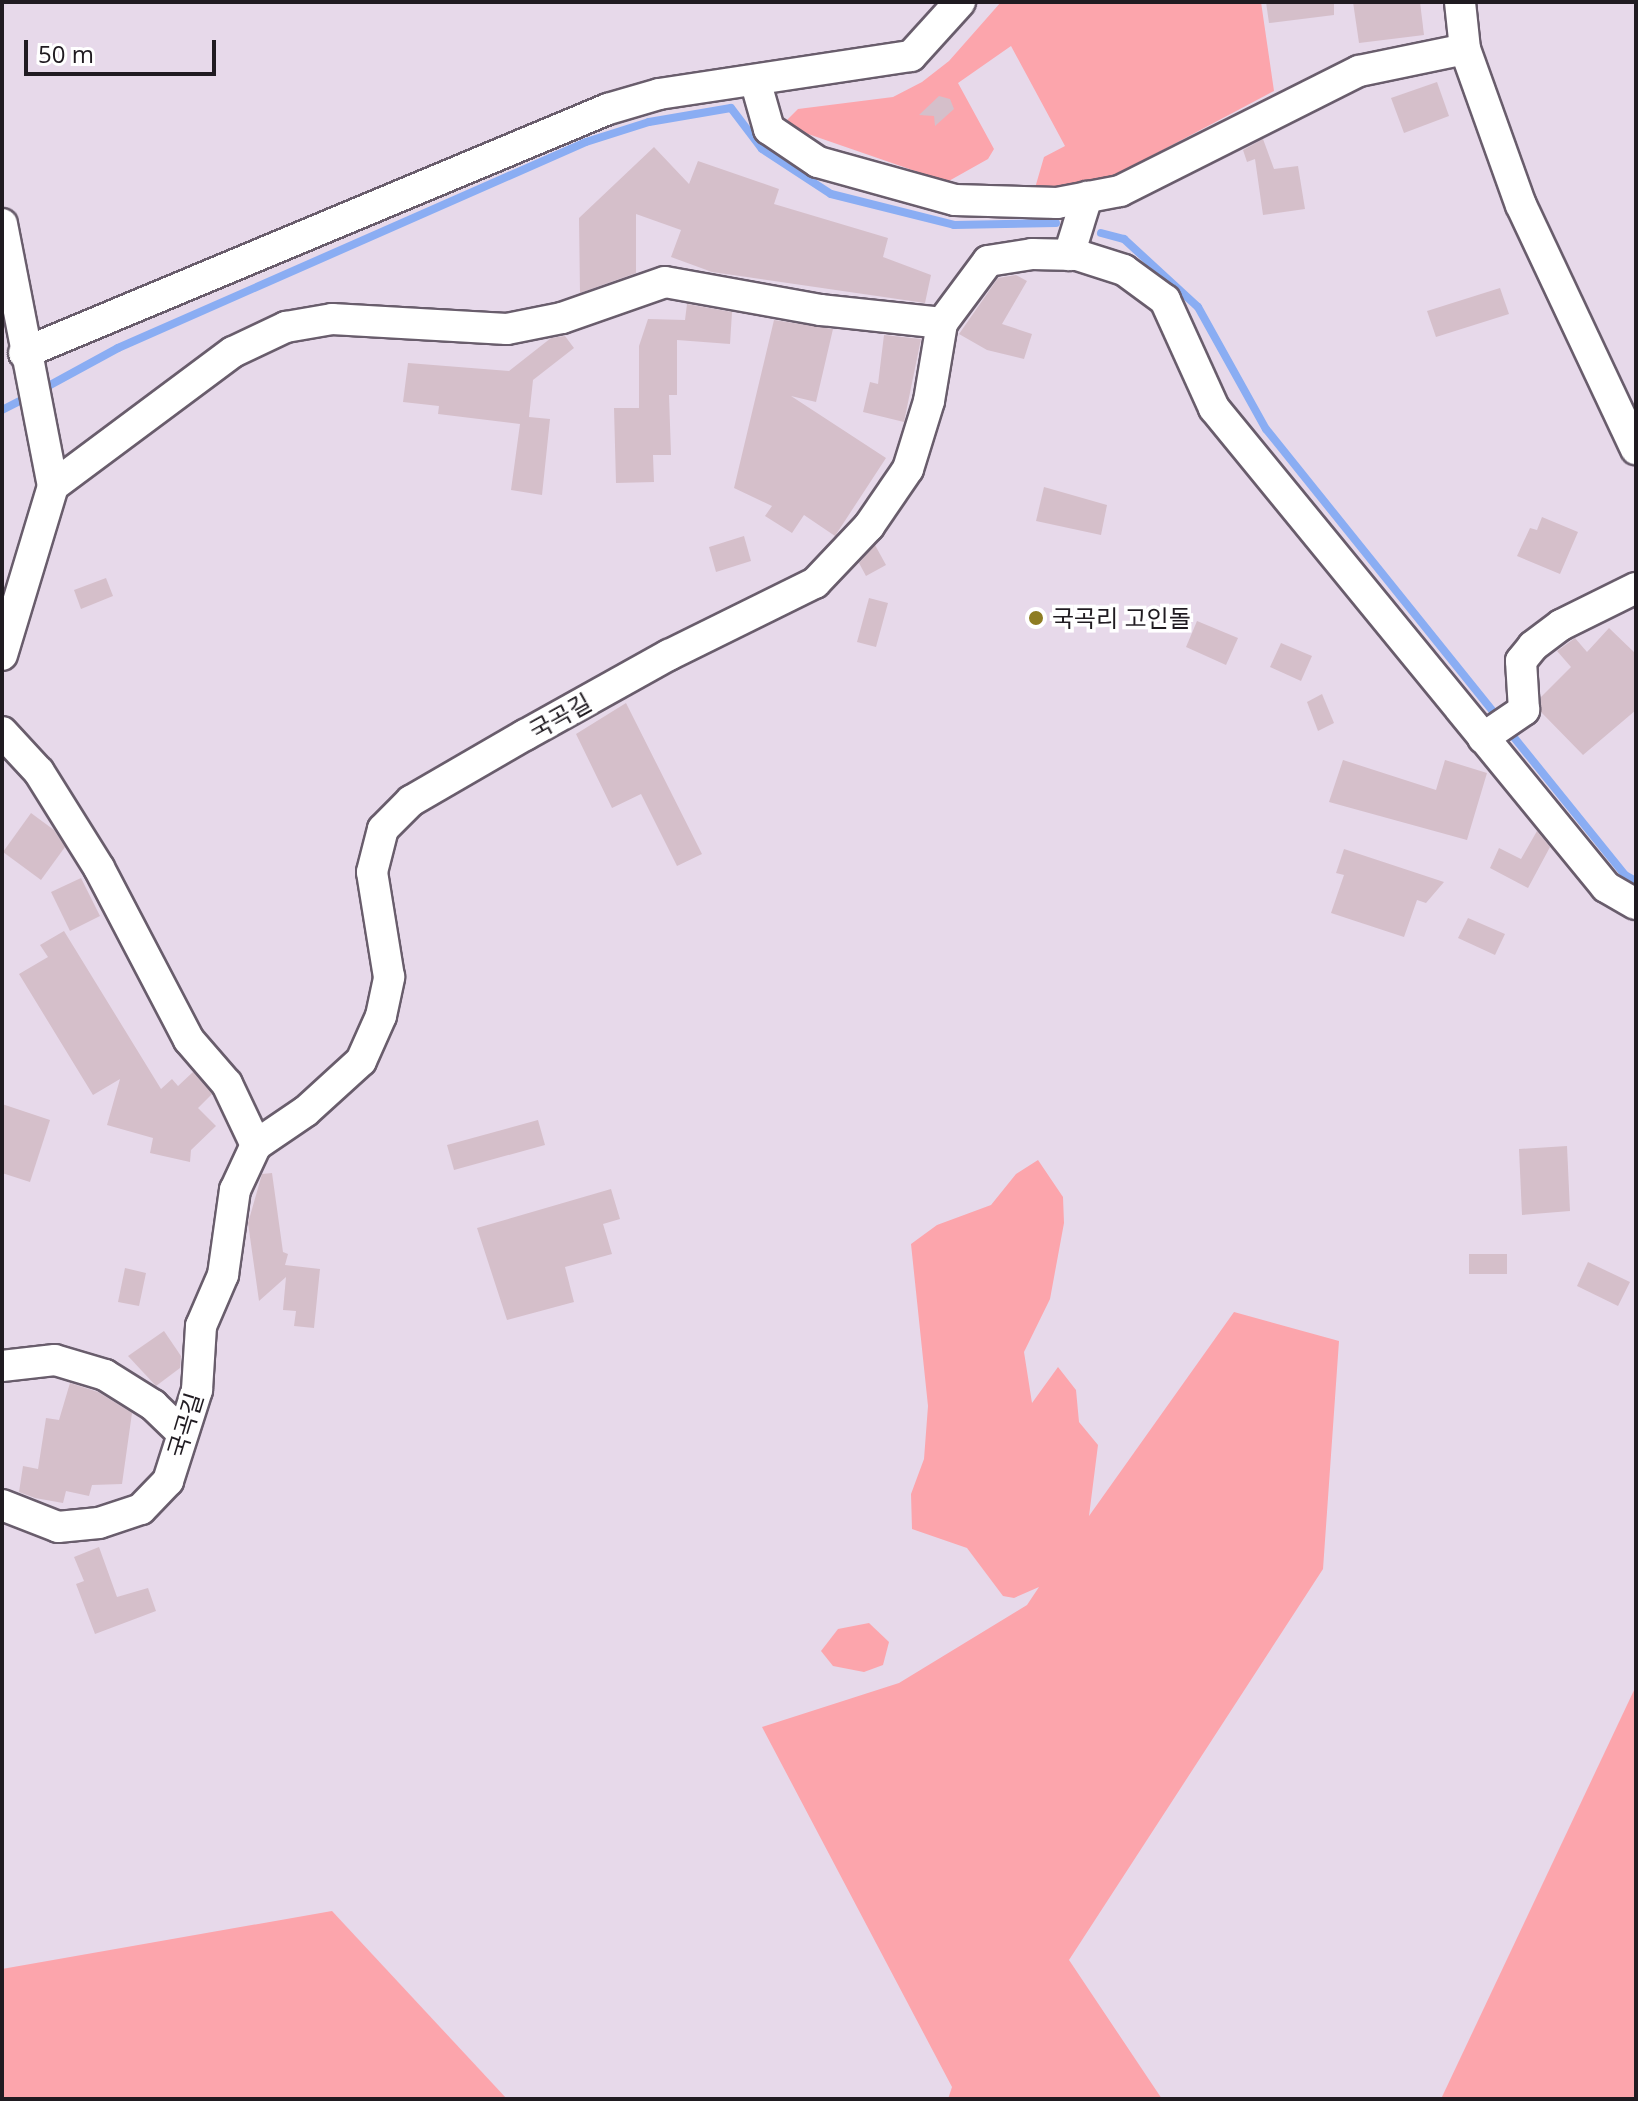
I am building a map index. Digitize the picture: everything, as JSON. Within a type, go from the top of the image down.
[{"type":"street","points":[[25,358],[608,109],[659,94],[911,56],[960,2]]},
{"type":"street","points":[[1460,2],[1465,49],[1521,205],[1636,449]]},
{"type":"street","points":[[755,80],[769,129],[818,162],[955,200],[1057,203],[1120,191],[1359,71],[1465,49]]},
{"type":"street","points":[[1069,255],[1087,197]]},
{"type":"street","points":[[2,224],[25,358],[53,486],[2,655]]},
{"type":"street","points":[[53,486],[233,352],[286,327],[332,319],[507,329],[562,318],[665,282],[821,310],[942,323],[988,261],[1069,255],[1124,270],[1165,300],[1214,408],[1486,736],[1606,887],[1636,904]]},
{"type":"street","name":"국곡길","points":[[2,1505],[58,1527],[99,1523],[141,1509],[168,1481],[197,1390],[201,1326],[223,1275],[235,1190],[256,1145],[306,1111],[361,1061],[381,1016],[389,977],[372,872],[383,829],[411,801],[525,735],[669,655],[815,583],[869,526],[908,469],[929,401],[942,323]]},
{"type":"street","points":[[1486,736],[1524,710],[1521,661],[1533,646],[1561,625],[1636,588]]},
{"type":"street","points":[[2,732],[39,772],[99,868],[189,1040],[227,1084],[256,1145]]},
{"type":"street","points":[[2,1366],[55,1360],[105,1375],[153,1405],[182,1433]]},
{"type":"shaded area","points":[[1001,2],[1261,2],[1274,91],[1108,179],[1046,191],[1035,188],[1044,157],[1065,146],[1011,46],[958,83],[994,149],[988,159],[947,182],[782,125],[798,109],[893,97],[922,82],[949,61]]},
{"type":"shaded area","points":[[1038,1160],[1063,1197],[1064,1223],[1050,1299],[1024,1352],[1032,1403],[1058,1367],[1076,1390],[1079,1422],[1098,1445],[1089,1516],[1234,1312],[1339,1341],[1323,1569],[1069,1960],[1162,2099],[948,2099],[952,2087],[762,1727],[899,1683],[1027,1605],[1039,1587],[1014,1598],[1003,1596],[967,1548],[912,1529],[911,1494],[924,1459],[928,1406],[911,1244],[937,1225],[991,1205],[1016,1174]]},
{"type":"shaded area","points":[[869,1623],[889,1642],[883,1665],[864,1672],[833,1666],[821,1651],[838,1629]]},
{"type":"shaded area","points":[[1636,1686],[1636,2099],[1441,2099]]},
{"type":"shaded area","points":[[332,1911],[507,2099],[2,2099],[2,1969]]},
{"type":"building","points":[[1266,2],[1334,2],[1334,15],[1269,23]]},
{"type":"building","points":[[1353,2],[1420,2],[1424,35],[1359,43]]},
{"type":"building","points":[[1437,82],[1449,116],[1404,133],[1391,98]]},
{"type":"building","points":[[939,96],[950,99],[954,109],[935,126],[934,116],[919,115]]},
{"type":"building","points":[[1263,139],[1274,169],[1298,166],[1305,209],[1263,215],[1255,159],[1247,162],[1243,150]]},
{"type":"building","points":[[654,147],[689,184],[698,161],[779,189],[774,204],[888,238],[883,257],[931,275],[925,303],[712,272],[671,257],[681,230],[636,214],[636,273],[580,293],[579,218]]},
{"type":"building","points":[[1016,275],[1027,281],[1002,324],[1032,334],[1024,359],[987,350],[959,334],[998,278]]},
{"type":"building","points":[[1500,288],[1509,314],[1436,337],[1427,311]]},
{"type":"building","points":[[687,304],[732,312],[730,344],[677,340],[677,395],[669,395],[671,455],[653,455],[654,482],[616,483],[614,408],[639,408],[639,346],[648,319],[685,320]]},
{"type":"building","points":[[774,320],[833,329],[816,402],[791,396],[886,458],[835,536],[804,515],[792,533],[765,516],[772,506],[734,488]]},
{"type":"building","points":[[884,335],[921,339],[904,422],[863,412],[870,382],[878,384]]},
{"type":"building","points":[[565,336],[574,348],[533,380],[529,417],[550,419],[542,495],[511,490],[520,424],[438,414],[439,406],[403,402],[408,363],[509,371],[551,338]]},
{"type":"building","points":[[1044,487],[1107,505],[1101,535],[1036,521]]},
{"type":"building","points":[[1542,517],[1578,532],[1560,574],[1517,556],[1530,528],[1537,530]]},
{"type":"building","points":[[744,536],[751,561],[716,572],[709,547]]},
{"type":"building","points":[[875,545],[886,565],[866,576],[859,563]]},
{"type":"building","points":[[106,578],[113,596],[81,609],[74,590]]},
{"type":"building","points":[[869,598],[888,603],[876,647],[857,642]]},
{"type":"building","points":[[1197,621],[1238,638],[1226,665],[1186,647]]},
{"type":"building","points":[[1609,628],[1636,654],[1636,710],[1583,755],[1541,712],[1541,697],[1571,667],[1557,651],[1575,638],[1587,652]]},
{"type":"building","points":[[1281,643],[1312,656],[1301,681],[1270,667]]},
{"type":"building","points":[[1322,694],[1334,723],[1318,731],[1307,702]]},
{"type":"building","points":[[626,703],[702,854],[677,866],[641,794],[612,808],[576,734]]},
{"type":"building","points":[[1343,760],[1436,790],[1445,760],[1487,773],[1467,840],[1329,802]]},
{"type":"building","points":[[31,813],[54,830],[65,847],[41,880],[3,852]]},
{"type":"building","points":[[1537,831],[1550,847],[1528,888],[1490,868],[1499,848],[1521,859]]},
{"type":"building","points":[[1344,849],[1444,882],[1426,903],[1417,900],[1404,937],[1331,913],[1344,875],[1336,873]]},
{"type":"building","points":[[81,878],[100,916],[70,931],[51,892]]},
{"type":"building","points":[[1468,918],[1505,934],[1495,955],[1458,938]]},
{"type":"building","points":[[64,931],[161,1089],[172,1079],[178,1086],[193,1072],[212,1094],[198,1108],[216,1126],[191,1150],[190,1162],[150,1153],[153,1138],[107,1125],[120,1079],[93,1095],[19,974],[48,957],[40,945]]},
{"type":"building","points":[[2,1104],[50,1120],[30,1182],[2,1173]]},
{"type":"building","points":[[538,1120],[545,1145],[454,1170],[447,1145]]},
{"type":"building","points":[[1567,1146],[1570,1211],[1522,1215],[1519,1149]]},
{"type":"building","points":[[272,1173],[283,1252],[288,1254],[285,1265],[320,1269],[314,1328],[294,1326],[296,1311],[283,1310],[286,1277],[259,1301],[248,1223],[262,1174]]},
{"type":"building","points":[[611,1189],[620,1219],[603,1224],[612,1254],[565,1267],[574,1302],[507,1320],[477,1228]]},
{"type":"building","points":[[1469,1254],[1507,1254],[1507,1274],[1469,1274]]},
{"type":"building","points":[[1588,1262],[1630,1282],[1618,1306],[1577,1286]]},
{"type":"building","points":[[125,1268],[146,1273],[139,1306],[118,1302]]},
{"type":"building","points":[[164,1331],[181,1356],[180,1368],[156,1386],[128,1356]]},
{"type":"building","points":[[70,1383],[98,1392],[132,1413],[122,1484],[92,1485],[89,1496],[66,1491],[63,1503],[19,1492],[23,1466],[38,1469],[46,1418],[59,1420]]},
{"type":"building","points":[[99,1547],[117,1597],[148,1588],[156,1611],[95,1634],[76,1584],[84,1581],[74,1557]]},
{"type":"waterway","points":[[41,390],[118,348],[586,142],[649,122],[731,108],[762,149],[831,194],[954,225],[1056,223]]},
{"type":"waterway","points":[[1101,233],[1124,239],[1198,307],[1266,429],[1499,719]]},
{"type":"waterway","points":[[2,410],[29,396]]},
{"type":"waterway","points":[[1508,730],[1625,875],[1636,881]]},
{"type":"place","name":"국곡리 고인돌","points":[[1036,618]]}]
